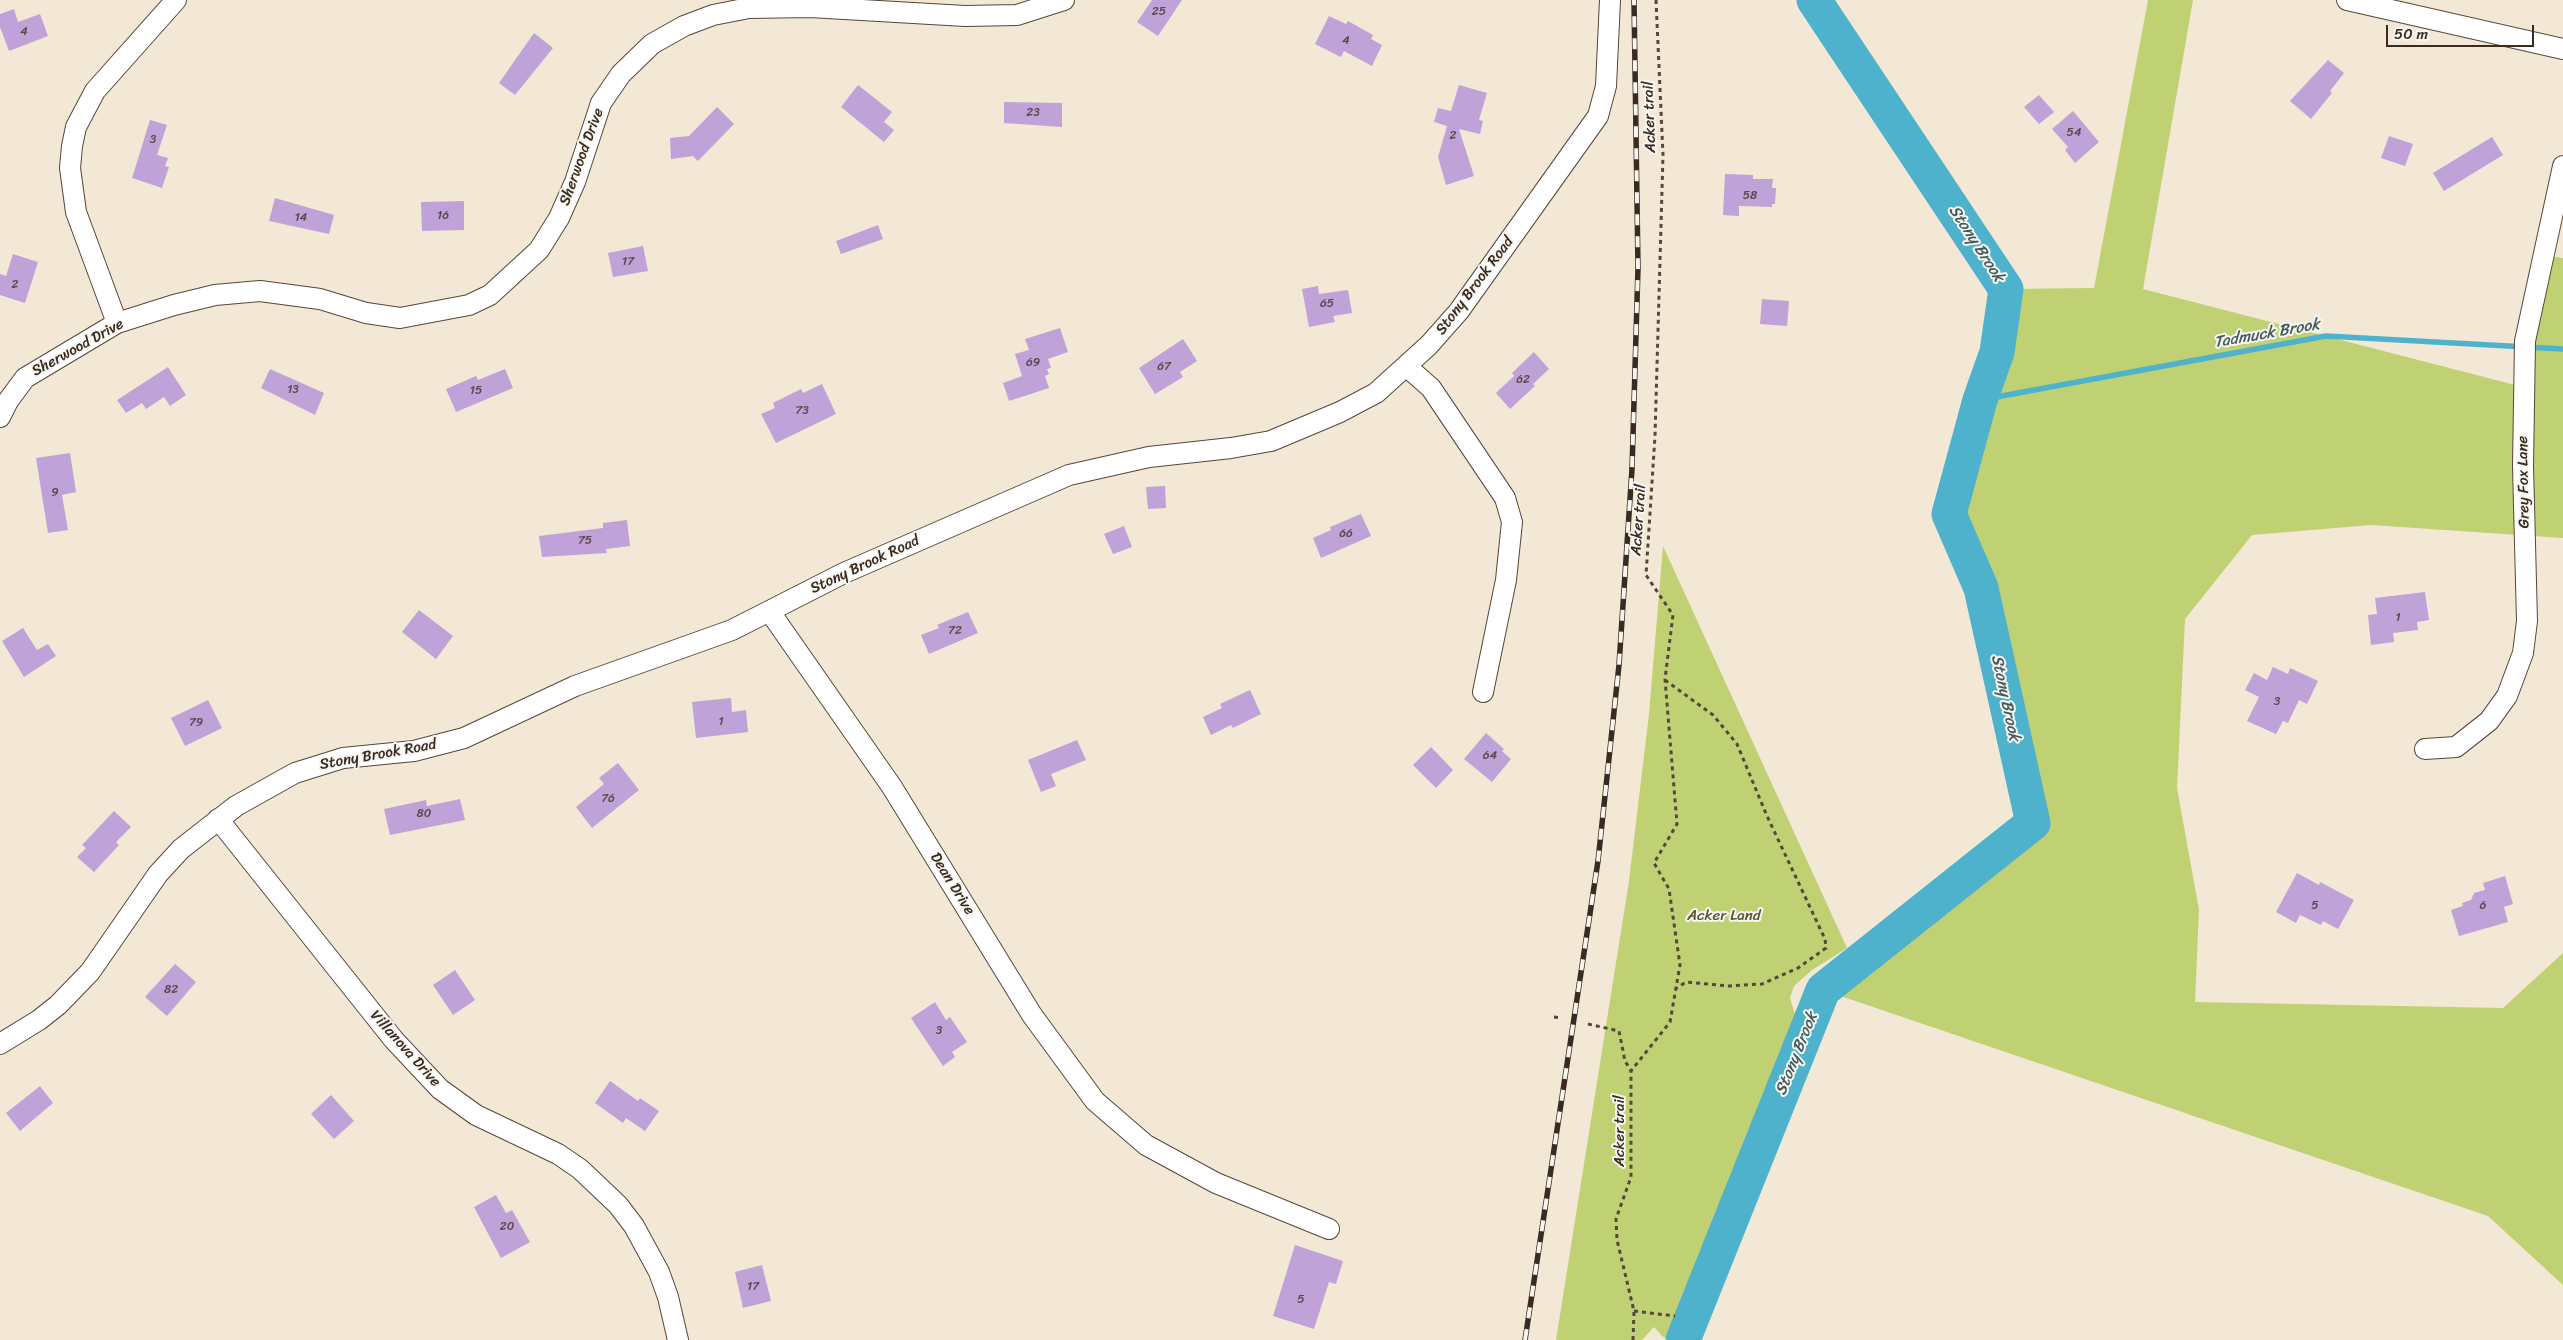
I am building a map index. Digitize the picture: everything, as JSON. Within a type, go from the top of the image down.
[{"type":"street","points":[[117,324],[81,231],[76,212],[70,168],[72,146],[76,127],[95,91],[176,0]]},
{"type":"street","name":"Sherwood Drive","points":[[0,417],[8,401],[25,378],[117,324],[174,305],[215,295],[260,291],[320,299],[366,313],[400,318],[469,305],[490,296],[540,250],[559,218],[575,182],[601,103],[621,74],[652,44],[684,26],[713,15],[750,8],[810,7],[965,16],[1017,16],[1064,0]]},
{"type":"street","name":"Stony Brook Road","points":[[0,1044],[38,1020],[90,972],[169,862],[218,819],[255,794],[295,773],[343,758],[414,751],[464,738],[576,686],[732,630],[844,572],[1069,475],[1149,457],[1232,448],[1270,440],[1340,412],[1376,393],[1429,346],[1459,311],[1598,116],[1606,86],[1607,0]]},
{"type":"street","points":[[2347,0],[2563,49]]},
{"type":"street","name":"Grey Fox Lane","points":[[2425,749],[2456,747],[2478,731],[2499,708],[2517,673],[2523,653],[2526,621],[2523,466],[2525,341],[2563,166]]},
{"type":"street","points":[[1406,366],[1431,388],[1505,498],[1512,522],[1506,580],[1483,692]]},
{"type":"street","name":"Dean Drive","points":[[770,612],[892,787],[1032,1015],[1095,1101],[1146,1145],[1216,1183],[1329,1229]]},
{"type":"street","name":"Villanova Drive","points":[[218,819],[399,1046],[440,1089],[476,1115],[558,1154],[580,1169],[618,1206],[643,1241],[659,1272],[668,1297],[678,1340]]},
{"type":"path","name":"Acker trail","points":[[1631,1071],[1670,1022],[1680,965],[1669,889],[1654,863],[1677,824],[1665,679],[1672,615],[1646,574],[1655,436],[1663,155],[1656,0]]},
{"type":"path","points":[[1665,679],[1713,715],[1737,744],[1767,816],[1825,939],[1826,948],[1798,968],[1762,984],[1728,986],[1686,982],[1677,988]]},
{"type":"path","points":[[1554,1017],[1562,1018]]},
{"type":"path","name":"Acker trail","points":[[1588,1024],[1619,1031],[1625,1061],[1631,1071],[1632,1177],[1616,1219],[1617,1240],[1634,1311],[1632,1340]]},
{"type":"path","points":[[1634,1311],[1675,1316]]},
{"type":"green space","points":[[2148,0],[2193,0],[2143,289],[2523,387],[2543,255],[2563,258],[2563,538],[2371,525],[2252,535],[2185,619],[2177,788],[2199,910],[2195,1002],[2503,1008],[2563,953],[2563,1285],[2488,1216],[1823,990],[2033,823],[1981,588],[1949,514],[1980,400],[2006,289],[2094,288]]},
{"type":"green space","name":"Acker Land","points":[[1663,546],[1847,948],[1812,970],[1794,986],[1790,998],[1796,1018],[1795,1025],[1761,1099],[1719,1207],[1684,1321],[1679,1330],[1668,1339],[1662,1336],[1654,1327],[1642,1340],[1556,1340],[1629,881],[1649,714]]},
{"type":"building","points":[[1152,0],[1182,0],[1158,36],[1137,22]]},
{"type":"building","points":[[14,9],[18,22],[40,14],[48,36],[9,51],[0,27],[0,14]]},
{"type":"building","points":[[1329,16],[1346,24],[1348,21],[1373,35],[1371,39],[1382,45],[1372,66],[1344,51],[1341,57],[1315,44]]},
{"type":"building","points":[[534,33],[553,48],[515,95],[499,83]]},
{"type":"building","points":[[2328,60],[2344,73],[2330,91],[2332,93],[2311,119],[2290,101]]},
{"type":"building","points":[[858,85],[892,112],[884,122],[894,130],[884,142],[841,107]]},
{"type":"building","points":[[1459,85],[1487,93],[1479,120],[1483,121],[1480,134],[1459,129],[1474,176],[1446,185],[1438,157],[1447,126],[1434,122],[1438,108],[1451,111]]},
{"type":"building","points":[[2039,95],[2054,112],[2039,124],[2024,107]]},
{"type":"building","points":[[1004,102],[1062,103],[1062,127],[1004,123]]},
{"type":"building","points":[[717,107],[734,124],[698,161],[693,156],[671,159],[670,138],[689,136]]},
{"type":"building","points":[[2073,111],[2099,142],[2075,163],[2065,150],[2068,147],[2052,129]]},
{"type":"building","points":[[150,120],[167,125],[157,155],[168,158],[165,166],[169,167],[162,188],[132,178]]},
{"type":"building","points":[[2389,136],[2413,144],[2405,166],[2381,158]]},
{"type":"building","points":[[2492,137],[2503,155],[2444,191],[2433,173]]},
{"type":"building","points":[[1725,174],[1753,175],[1753,179],[1773,179],[1772,188],[1776,188],[1775,204],[1772,204],[1772,207],[1739,206],[1739,216],[1723,215]]},
{"type":"building","points":[[275,198],[334,215],[329,234],[269,221]]},
{"type":"building","points":[[464,201],[464,230],[422,231],[421,202]]},
{"type":"building","points":[[878,225],[883,239],[841,254],[836,241]]},
{"type":"building","points":[[643,246],[648,271],[613,277],[608,253]]},
{"type":"building","points":[[13,254],[38,262],[25,303],[0,295],[0,274],[6,276]]},
{"type":"building","points":[[1318,286],[1319,294],[1348,290],[1352,313],[1333,316],[1335,322],[1309,327],[1302,289]]},
{"type":"building","points":[[1762,299],[1789,301],[1787,326],[1760,324]]},
{"type":"building","points":[[1060,328],[1068,352],[1048,359],[1051,368],[1047,369],[1049,374],[1045,376],[1049,388],[1009,401],[1003,383],[1022,376],[1015,354],[1029,350],[1025,339]]},
{"type":"building","points":[[1183,339],[1197,361],[1180,372],[1183,377],[1155,394],[1139,368]]},
{"type":"building","points":[[1534,352],[1549,369],[1533,384],[1535,386],[1510,409],[1496,393],[1514,376],[1512,373]]},
{"type":"building","points":[[168,367],[186,395],[170,406],[164,397],[146,409],[142,403],[126,413],[117,400]]},
{"type":"building","points":[[270,369],[324,393],[315,415],[261,388]]},
{"type":"building","points":[[505,369],[513,388],[456,412],[446,389],[476,376],[478,380]]},
{"type":"building","points":[[822,384],[836,414],[776,443],[761,414],[775,408],[773,403],[801,389],[803,393]]},
{"type":"building","points":[[70,453],[76,492],[62,495],[68,530],[48,533],[36,458]]},
{"type":"building","points":[[1165,486],[1166,508],[1148,509],[1146,487]]},
{"type":"building","points":[[1361,514],[1371,536],[1321,558],[1313,538],[1331,530],[1330,527]]},
{"type":"building","points":[[627,520],[630,546],[606,549],[607,553],[542,557],[539,536],[603,528],[603,523]]},
{"type":"building","points":[[1124,526],[1132,547],[1113,554],[1104,534]]},
{"type":"building","points":[[2425,592],[2429,620],[2417,622],[2418,630],[2393,633],[2394,642],[2371,645],[2368,615],[2377,614],[2375,598]]},
{"type":"building","points":[[419,610],[453,636],[436,659],[402,632]]},
{"type":"building","points":[[968,612],[978,633],[929,654],[921,635],[939,628],[937,625]]},
{"type":"building","points":[[23,628],[37,650],[48,644],[56,656],[24,677],[2,641]]},
{"type":"building","points":[[2273,667],[2288,674],[2290,668],[2318,681],[2307,704],[2299,700],[2288,723],[2283,721],[2276,734],[2247,721],[2259,697],[2245,690],[2254,673],[2267,680]]},
{"type":"building","points":[[1250,690],[1261,714],[1233,728],[1231,725],[1211,735],[1203,717],[1222,708],[1220,704]]},
{"type":"building","points":[[731,698],[732,712],[746,710],[748,732],[696,738],[692,702]]},
{"type":"building","points":[[208,700],[222,728],[185,746],[171,718]]},
{"type":"building","points":[[1486,733],[1504,749],[1502,751],[1511,759],[1492,782],[1464,759]]},
{"type":"building","points":[[1077,740],[1086,760],[1051,774],[1056,786],[1041,792],[1028,760]]},
{"type":"building","points":[[1431,747],[1453,770],[1436,788],[1413,765]]},
{"type":"building","points":[[618,763],[639,790],[592,828],[576,807],[604,784],[599,778]]},
{"type":"building","points":[[460,799],[465,820],[390,835],[384,809],[426,800],[427,806]]},
{"type":"building","points":[[114,811],[131,827],[116,842],[119,845],[94,872],[77,857],[86,848],[82,845]]},
{"type":"building","points":[[2297,873],[2319,885],[2320,882],[2354,900],[2338,929],[2323,921],[2321,925],[2300,915],[2296,923],[2276,912]]},
{"type":"building","points":[[2505,876],[2513,904],[2504,907],[2508,922],[2459,936],[2451,910],[2463,906],[2462,903],[2471,900],[2474,893],[2485,890],[2483,883]]},
{"type":"building","points":[[175,964],[196,982],[167,1016],[145,997]]},
{"type":"building","points":[[455,970],[475,1000],[453,1015],[433,985]]},
{"type":"building","points":[[935,1002],[946,1020],[950,1017],[967,1042],[952,1052],[955,1057],[943,1066],[911,1018]]},
{"type":"building","points":[[610,1081],[638,1101],[640,1098],[659,1111],[645,1131],[626,1118],[623,1123],[595,1103]]},
{"type":"building","points":[[40,1086],[53,1103],[20,1131],[6,1113]]},
{"type":"building","points":[[331,1095],[354,1121],[334,1139],[311,1114]]},
{"type":"building","points":[[496,1195],[506,1213],[512,1210],[530,1242],[501,1258],[474,1207]]},
{"type":"building","points":[[1295,1245],[1343,1261],[1336,1284],[1329,1282],[1314,1329],[1273,1316]]},
{"type":"building","points":[[762,1265],[771,1301],[743,1308],[735,1272]]},
{"type":"waterway","name":"Stony Brook","points":[[1683,1340],[1823,990],[2033,823],[1981,588],[1949,514],[1980,400],[1997,352],[2006,289],[1814,0]]},
{"type":"waterway","name":"Tadmuck Brook","points":[[1980,400],[2326,336],[2563,349]]},
{"type":"railway","points":[[1525,1340],[1598,861],[1619,665],[1632,469],[1638,268],[1634,0]]}]
